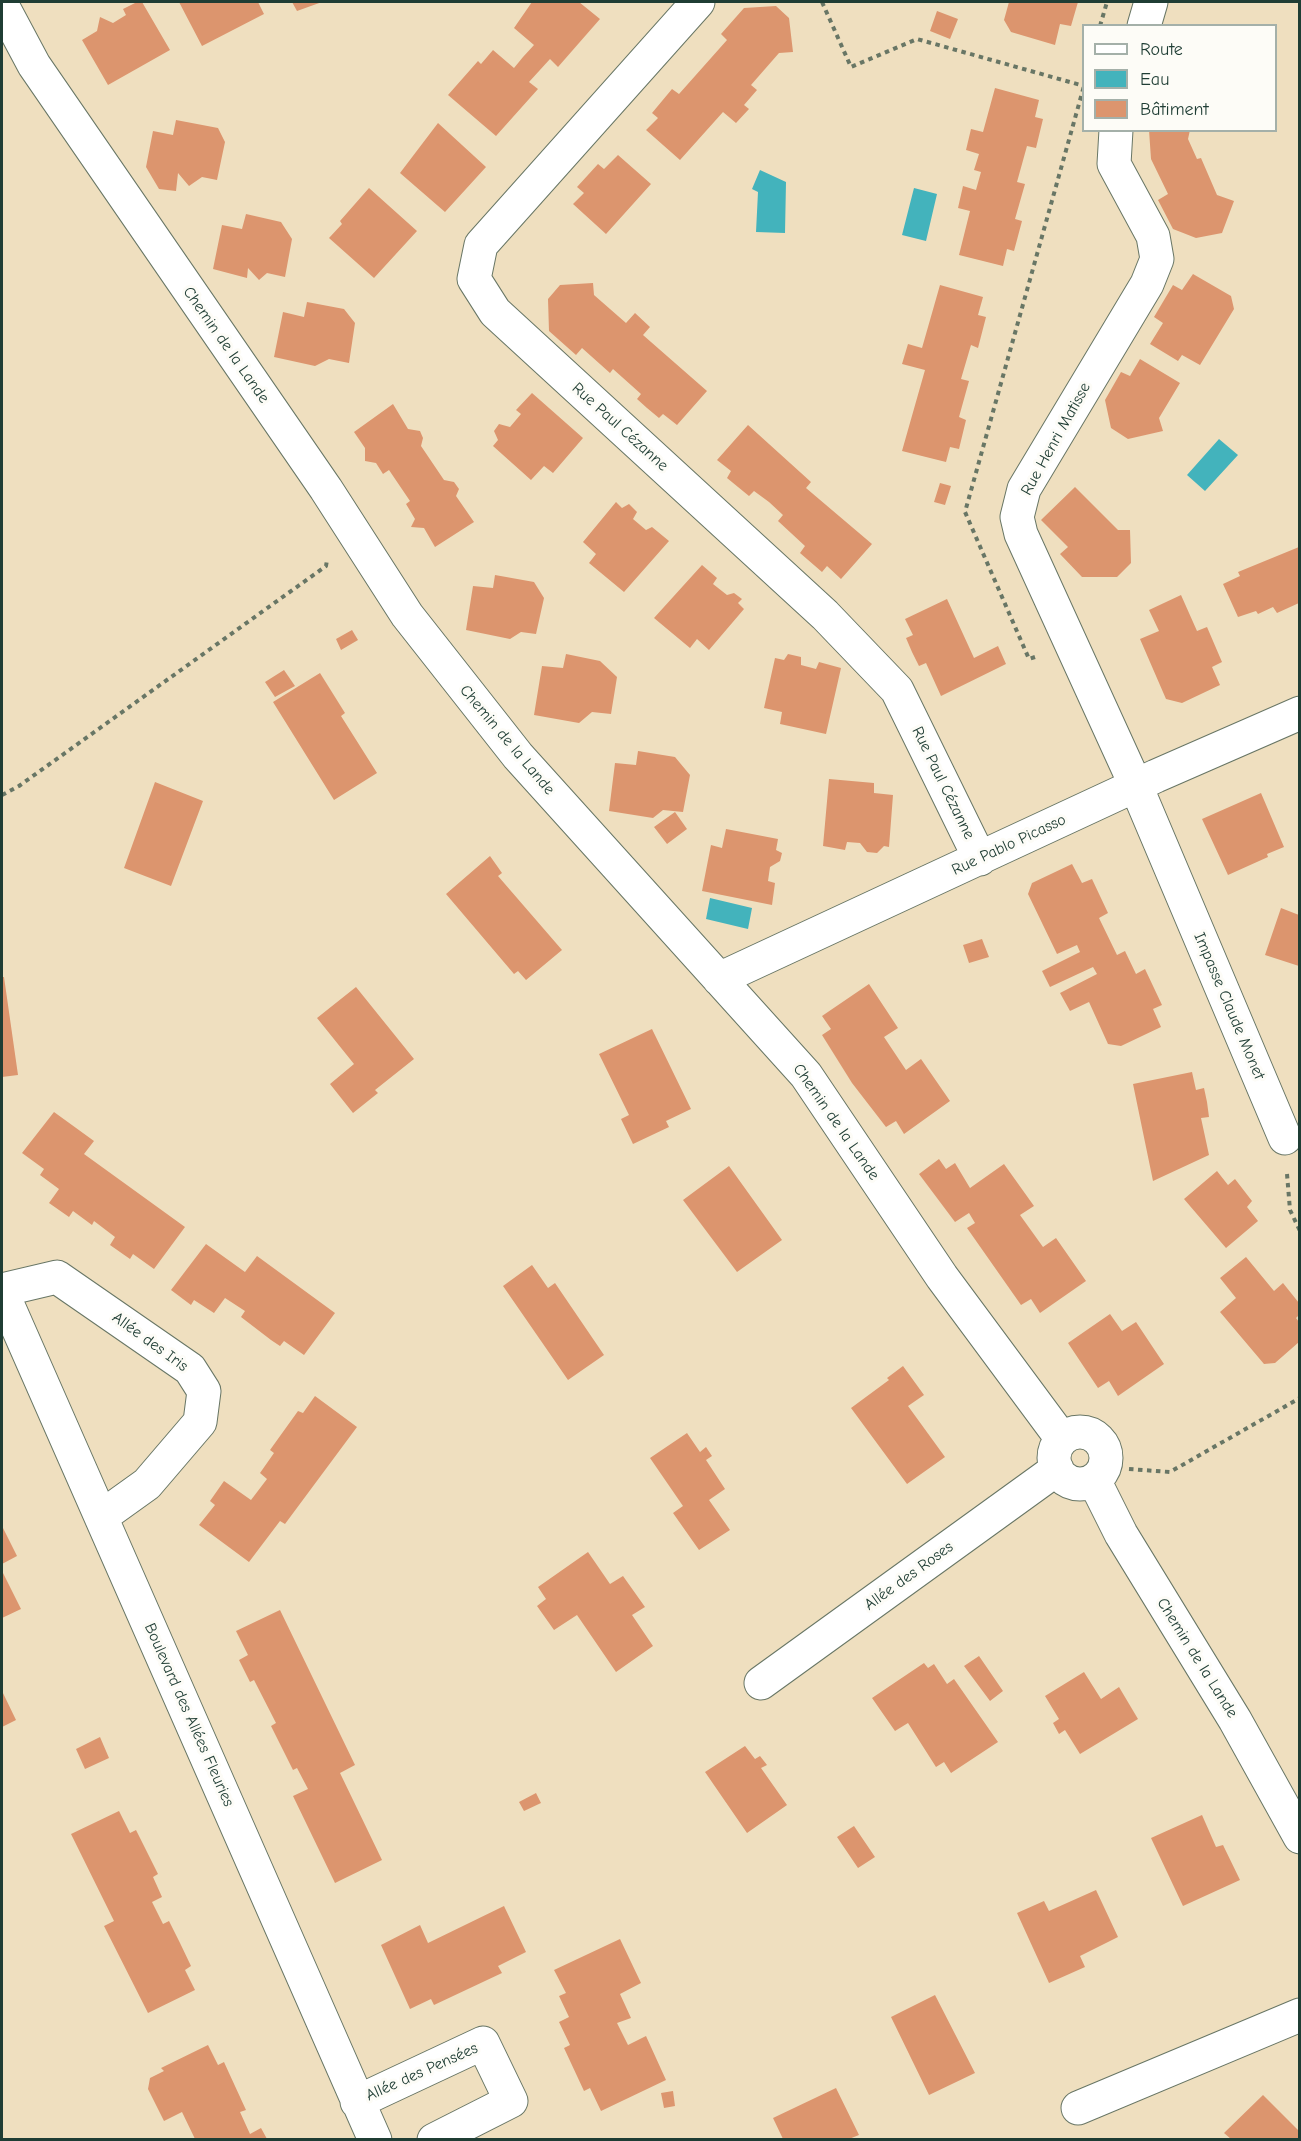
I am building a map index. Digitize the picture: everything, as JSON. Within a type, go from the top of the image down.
[{"type":"street","name":"Rue Paul Cézanne","points":[[698,2],[481,245],[474,279],[495,312],[825,615],[897,690],[980,859]]},
{"type":"street","points":[[1145,24],[1151,2]]},
{"type":"street","name":"Chemin de la Lande","points":[[2,5],[34,65],[326,489],[407,615],[518,756],[806,1075],[1060,1454]]},
{"type":"street","name":"Rue Henri Matisse","points":[[1116,132],[1114,164],[1153,236],[1157,259],[1146,284],[1024,489],[1017,517],[1022,534],[1136,786]]},
{"type":"street","name":"Rue Pablo Picasso","points":[[720,979],[1299,713]]},
{"type":"street","name":"Impasse Claude Monet","points":[[1136,786],[1285,1138]]},
{"type":"street","name":"Allée des Iris","points":[[2,1291],[57,1277],[190,1369],[204,1391],[200,1422],[147,1484],[101,1517]]},
{"type":"street","name":"Boulevard des Allées Fleuries","points":[[2,1291],[375,2139]]},
{"type":"street","points":[[1078,1432],[1095,1436],[1105,1450],[1099,1473],[1077,1484],[1069,1481],[1060,1454],[1078,1432]]},
{"type":"street","name":"Allée des Roses","points":[[761,1683],[1060,1454]]},
{"type":"street","name":"Chemin de la Lande","points":[[1099,1473],[1121,1534],[1235,1720],[1299,1837]]},
{"type":"street","points":[[1078,2108],[1299,2015]]},
{"type":"street","name":"Allée des Pensées","points":[[357,2102],[483,2043],[511,2101],[434,2139]]},
{"type":"path","points":[[822,2],[851,67],[917,39],[1082,86]]},
{"type":"path","points":[[1101,24],[1107,2]]},
{"type":"path","points":[[1073,647],[1029,659],[965,512],[1082,90]]},
{"type":"path","points":[[2,795],[29,779],[326,566],[329,553]]},
{"type":"path","points":[[1285,1138],[1290,1210],[1299,1231]]},
{"type":"path","points":[[1099,1473],[1170,1472],[1299,1398]]},
{"type":"water","points":[[760,170],[786,182],[785,233],[756,232],[758,192],[752,189]]},
{"type":"water","points":[[914,188],[937,194],[926,241],[902,235]]},
{"type":"water","points":[[1219,439],[1238,455],[1205,491],[1187,475]]},
{"type":"water","points":[[710,898],[752,908],[748,929],[706,919]]},
{"type":"building","points":[[142,2],[170,50],[108,85],[82,40],[97,31],[100,17],[113,23],[126,15],[123,9]]},
{"type":"building","points":[[179,2],[258,2],[264,14],[202,46]]},
{"type":"building","points":[[292,2],[322,2],[297,11]]},
{"type":"building","points":[[532,2],[579,2],[600,19],[558,67],[550,59],[529,82],[538,89],[496,136],[448,95],[478,61],[481,64],[493,50],[514,68],[534,45],[514,28]]},
{"type":"building","points":[[1009,2],[1078,2],[1071,26],[1060,24],[1055,45],[1011,32],[1004,20]]},
{"type":"building","points":[[776,6],[789,18],[793,52],[779,53],[751,85],[757,90],[744,105],[749,109],[736,123],[723,112],[680,160],[646,130],[658,118],[652,113],[672,89],[679,94],[727,40],[721,34],[744,8]]},
{"type":"building","points":[[937,11],[958,19],[950,39],[930,31]]},
{"type":"building","points":[[995,88],[1039,100],[1035,117],[1043,119],[1036,148],[1027,146],[1017,182],[1025,184],[1015,219],[1022,221],[1014,251],[1007,249],[1003,266],[959,255],[970,211],[958,208],[963,186],[976,190],[981,172],[974,170],[979,154],[966,150],[971,129],[983,132]]},
{"type":"building","points":[[176,120],[218,128],[225,142],[217,180],[202,177],[189,186],[178,173],[176,191],[159,189],[146,167],[153,131],[173,135]]},
{"type":"building","points":[[438,123],[486,167],[445,212],[400,173]]},
{"type":"building","points":[[1149,132],[1190,132],[1188,139],[1197,159],[1201,158],[1217,195],[1234,201],[1222,233],[1196,238],[1173,229],[1158,200],[1168,194],[1151,159]]},
{"type":"building","points":[[618,155],[651,184],[606,234],[573,204],[584,193],[577,187],[598,164],[604,169]]},
{"type":"building","points":[[369,188],[417,231],[374,278],[329,238],[342,224],[340,221]]},
{"type":"building","points":[[246,214],[281,222],[292,239],[285,277],[267,273],[259,280],[248,268],[247,278],[213,269],[222,225],[242,229]]},
{"type":"building","points":[[1193,274],[1231,296],[1234,309],[1200,365],[1182,355],[1178,361],[1150,344],[1163,323],[1154,317],[1173,285],[1182,290]]},
{"type":"building","points":[[593,283],[594,295],[626,323],[635,313],[650,327],[643,335],[707,391],[677,425],[663,414],[659,418],[647,408],[637,399],[641,394],[613,369],[610,373],[582,348],[576,355],[549,331],[548,299],[560,285]]},
{"type":"building","points":[[940,285],[983,297],[978,315],[986,317],[978,348],[971,345],[961,379],[969,381],[959,417],[966,420],[959,449],[950,447],[946,462],[902,451],[925,370],[902,364],[908,344],[922,348]]},
{"type":"building","points":[[307,302],[344,309],[355,323],[349,363],[329,359],[315,366],[274,357],[283,312],[304,317]]},
{"type":"building","points":[[1140,359],[1180,383],[1159,418],[1163,431],[1128,439],[1111,428],[1105,400],[1121,372],[1130,376]]},
{"type":"building","points":[[532,393],[583,438],[553,473],[544,466],[531,480],[493,446],[498,440],[494,431],[499,424],[510,427],[521,414],[516,410]]},
{"type":"building","points":[[393,404],[408,429],[420,431],[423,438],[421,446],[444,480],[454,482],[459,489],[456,496],[474,522],[435,547],[424,528],[411,527],[415,519],[406,504],[410,501],[389,470],[383,474],[376,463],[365,461],[365,448],[354,432]]},
{"type":"building","points":[[748,425],[811,482],[806,488],[872,544],[841,579],[827,566],[822,572],[800,553],[805,546],[778,521],[783,515],[769,502],[754,491],[749,496],[727,478],[731,471],[717,460]]},
{"type":"building","points":[[940,483],[951,486],[945,505],[934,502]]},
{"type":"building","points":[[1075,487],[1118,530],[1130,530],[1131,563],[1117,577],[1082,577],[1060,554],[1068,547],[1041,520]]},
{"type":"building","points":[[616,502],[622,508],[629,504],[637,512],[633,519],[646,530],[652,527],[669,541],[624,592],[589,563],[596,554],[583,542]]},
{"type":"building","points":[[1299,547],[1299,603],[1277,613],[1273,607],[1258,614],[1256,611],[1238,617],[1223,584],[1240,576],[1238,572]]},
{"type":"building","points":[[702,565],[717,578],[713,584],[727,595],[734,593],[742,599],[738,603],[744,609],[709,650],[697,639],[690,648],[654,618]]},
{"type":"building","points":[[495,575],[534,582],[544,598],[536,634],[521,632],[510,639],[466,630],[473,586],[493,588]]},
{"type":"building","points":[[1181,595],[1197,631],[1207,627],[1222,662],[1212,667],[1220,685],[1182,703],[1166,699],[1140,639],[1159,631],[1149,610]]},
{"type":"building","points":[[947,599],[974,658],[998,646],[1006,664],[941,696],[926,663],[919,666],[912,652],[906,638],[913,635],[905,619]]},
{"type":"building","points":[[352,630],[358,640],[341,650],[336,639]]},
{"type":"building","points":[[566,654],[600,661],[617,677],[611,714],[592,712],[579,723],[534,715],[542,666],[563,668]]},
{"type":"building","points":[[788,654],[801,657],[801,665],[816,669],[819,662],[841,668],[826,734],[780,724],[782,712],[764,708],[775,658],[784,660]]},
{"type":"building","points":[[284,670],[295,686],[275,697],[265,682]]},
{"type":"building","points":[[320,673],[345,713],[341,716],[377,773],[334,800],[273,702]]},
{"type":"building","points":[[638,751],[675,757],[690,775],[683,812],[663,810],[653,818],[609,811],[615,763],[636,765]]},
{"type":"building","points":[[829,779],[874,783],[874,793],[893,795],[889,847],[884,846],[877,853],[867,852],[860,843],[847,842],[845,850],[823,846]]},
{"type":"building","points":[[155,782],[203,801],[171,886],[124,868]]},
{"type":"building","points":[[1261,793],[1284,847],[1228,875],[1202,819]]},
{"type":"building","points":[[675,812],[687,829],[667,844],[654,827]]},
{"type":"building","points":[[726,829],[778,839],[776,850],[782,853],[780,861],[770,867],[768,881],[775,883],[772,905],[702,891],[711,845],[722,848]]},
{"type":"building","points":[[490,856],[502,873],[498,876],[562,950],[526,980],[518,971],[514,974],[446,894]]},
{"type":"building","points":[[1072,864],[1082,883],[1092,879],[1108,913],[1099,918],[1117,955],[1125,951],[1136,974],[1145,969],[1162,1005],[1153,1009],[1161,1027],[1121,1046],[1108,1044],[1089,1002],[1070,1011],[1060,993],[1097,974],[1093,967],[1050,987],[1042,971],[1080,952],[1077,945],[1057,954],[1028,894],[1032,883]]},
{"type":"building","points":[[1281,908],[1299,915],[1299,966],[1265,955]]},
{"type":"building","points":[[982,939],[989,957],[969,963],[963,945]]},
{"type":"building","points":[[2,977],[4,977],[18,1075],[2,1077]]},
{"type":"building","points":[[869,984],[898,1028],[884,1037],[906,1070],[921,1059],[950,1101],[904,1134],[896,1121],[886,1127],[852,1083],[822,1035],[831,1029],[822,1016]]},
{"type":"building","points":[[356,987],[414,1059],[375,1090],[378,1093],[353,1113],[330,1084],[354,1064],[317,1018]]},
{"type":"building","points":[[652,1029],[691,1109],[666,1121],[669,1127],[633,1144],[621,1119],[629,1115],[599,1054]]},
{"type":"building","points":[[1192,1072],[1196,1090],[1204,1088],[1207,1102],[1209,1117],[1201,1118],[1209,1155],[1153,1181],[1133,1084]]},
{"type":"building","points":[[54,1112],[94,1141],[84,1154],[185,1227],[154,1269],[133,1254],[130,1259],[110,1245],[115,1237],[94,1221],[92,1225],[73,1211],[69,1217],[49,1203],[59,1189],[40,1175],[44,1169],[22,1153]]},
{"type":"building","points":[[939,1159],[946,1169],[955,1163],[970,1188],[1004,1164],[1034,1206],[1020,1215],[1043,1247],[1056,1238],[1086,1281],[1040,1313],[1031,1299],[1021,1305],[967,1228],[975,1223],[969,1213],[955,1222],[919,1174]]},
{"type":"building","points":[[729,1166],[782,1240],[737,1272],[683,1200]]},
{"type":"building","points":[[1217,1171],[1228,1185],[1235,1179],[1252,1201],[1247,1207],[1258,1221],[1226,1248],[1184,1199]]},
{"type":"building","points":[[206,1244],[245,1272],[257,1256],[335,1313],[304,1355],[284,1341],[280,1346],[271,1340],[241,1317],[245,1311],[225,1298],[214,1313],[194,1300],[191,1305],[171,1290]]},
{"type":"building","points":[[1246,1257],[1274,1291],[1283,1283],[1299,1303],[1299,1315],[1296,1318],[1299,1322],[1299,1342],[1275,1363],[1264,1364],[1220,1312],[1236,1298],[1220,1278]]},
{"type":"building","points":[[532,1265],[548,1288],[555,1283],[604,1355],[568,1380],[503,1286]]},
{"type":"building","points":[[1110,1314],[1122,1331],[1136,1322],[1164,1364],[1118,1396],[1109,1381],[1098,1388],[1068,1343]]},
{"type":"building","points":[[903,1366],[924,1395],[908,1406],[945,1457],[907,1484],[851,1408],[889,1380],[887,1378]]},
{"type":"building","points":[[315,1396],[357,1427],[285,1524],[280,1521],[249,1562],[199,1525],[215,1505],[210,1501],[224,1481],[251,1500],[267,1479],[260,1473],[274,1453],[270,1450],[298,1411],[303,1413]]},
{"type":"building","points":[[687,1433],[700,1452],[706,1447],[712,1456],[706,1460],[725,1489],[709,1500],[730,1530],[699,1550],[673,1513],[683,1506],[650,1458]]},
{"type":"building","points":[[2,1526],[17,1556],[2,1564]]},
{"type":"building","points":[[588,1552],[610,1584],[623,1576],[645,1607],[632,1615],[653,1646],[616,1672],[577,1615],[554,1630],[537,1606],[546,1599],[538,1587]]},
{"type":"building","points":[[2,1571],[21,1609],[2,1618]]},
{"type":"building","points":[[280,1610],[355,1765],[340,1773],[382,1860],[335,1883],[293,1796],[308,1789],[297,1768],[293,1770],[271,1726],[276,1723],[254,1680],[250,1682],[239,1660],[248,1655],[236,1631]]},
{"type":"building","points":[[979,1656],[1003,1691],[990,1701],[964,1666]]},
{"type":"building","points":[[924,1663],[928,1668],[934,1664],[947,1684],[954,1679],[998,1742],[951,1773],[944,1762],[936,1767],[908,1723],[895,1731],[872,1698]]},
{"type":"building","points":[[1084,1672],[1101,1699],[1119,1687],[1138,1719],[1080,1754],[1065,1730],[1059,1734],[1053,1723],[1059,1719],[1045,1696]]},
{"type":"building","points":[[2,1691],[16,1720],[2,1727]]},
{"type":"building","points":[[100,1737],[109,1758],[85,1769],[76,1749]]},
{"type":"building","points":[[745,1746],[755,1759],[760,1756],[767,1765],[761,1768],[787,1805],[747,1833],[705,1772]]},
{"type":"building","points":[[536,1793],[541,1803],[524,1811],[519,1802]]},
{"type":"building","points":[[119,1811],[130,1833],[136,1830],[158,1874],[153,1877],[162,1897],[152,1902],[163,1924],[169,1921],[180,1943],[191,1966],[185,1970],[195,1990],[148,2013],[104,1926],[114,1921],[71,1834]]},
{"type":"building","points":[[1202,1815],[1216,1847],[1223,1845],[1240,1880],[1183,1906],[1151,1838]]},
{"type":"building","points":[[854,1826],[875,1857],[858,1868],[837,1837]]},
{"type":"building","points":[[1096,1890],[1118,1937],[1080,1956],[1085,1967],[1049,1983],[1017,1913],[1044,1901],[1049,1911]]},
{"type":"building","points":[[504,1906],[526,1952],[498,1966],[502,1973],[434,2005],[431,1999],[410,2009],[381,1945],[420,1925],[428,1943]]},
{"type":"building","points":[[620,1939],[641,1983],[620,1994],[631,2018],[617,2023],[628,2045],[646,2036],[666,2080],[601,2111],[590,2088],[584,2091],[564,2048],[570,2045],[559,2022],[569,2017],[559,1996],[566,1993],[554,1970]]},
{"type":"building","points":[[935,1995],[975,2073],[929,2095],[891,2017]]},
{"type":"building","points":[[208,2045],[218,2065],[224,2062],[246,2110],[240,2112],[250,2134],[261,2128],[267,2139],[195,2139],[182,2112],[164,2121],[148,2089],[150,2078],[164,2071],[161,2068]]},
{"type":"building","points":[[836,2088],[859,2135],[849,2139],[783,2139],[773,2118]]},
{"type":"building","points":[[673,2091],[675,2106],[664,2108],[661,2093]]},
{"type":"building","points":[[1263,2095],[1299,2131],[1299,2139],[1231,2139],[1224,2133]]}]
